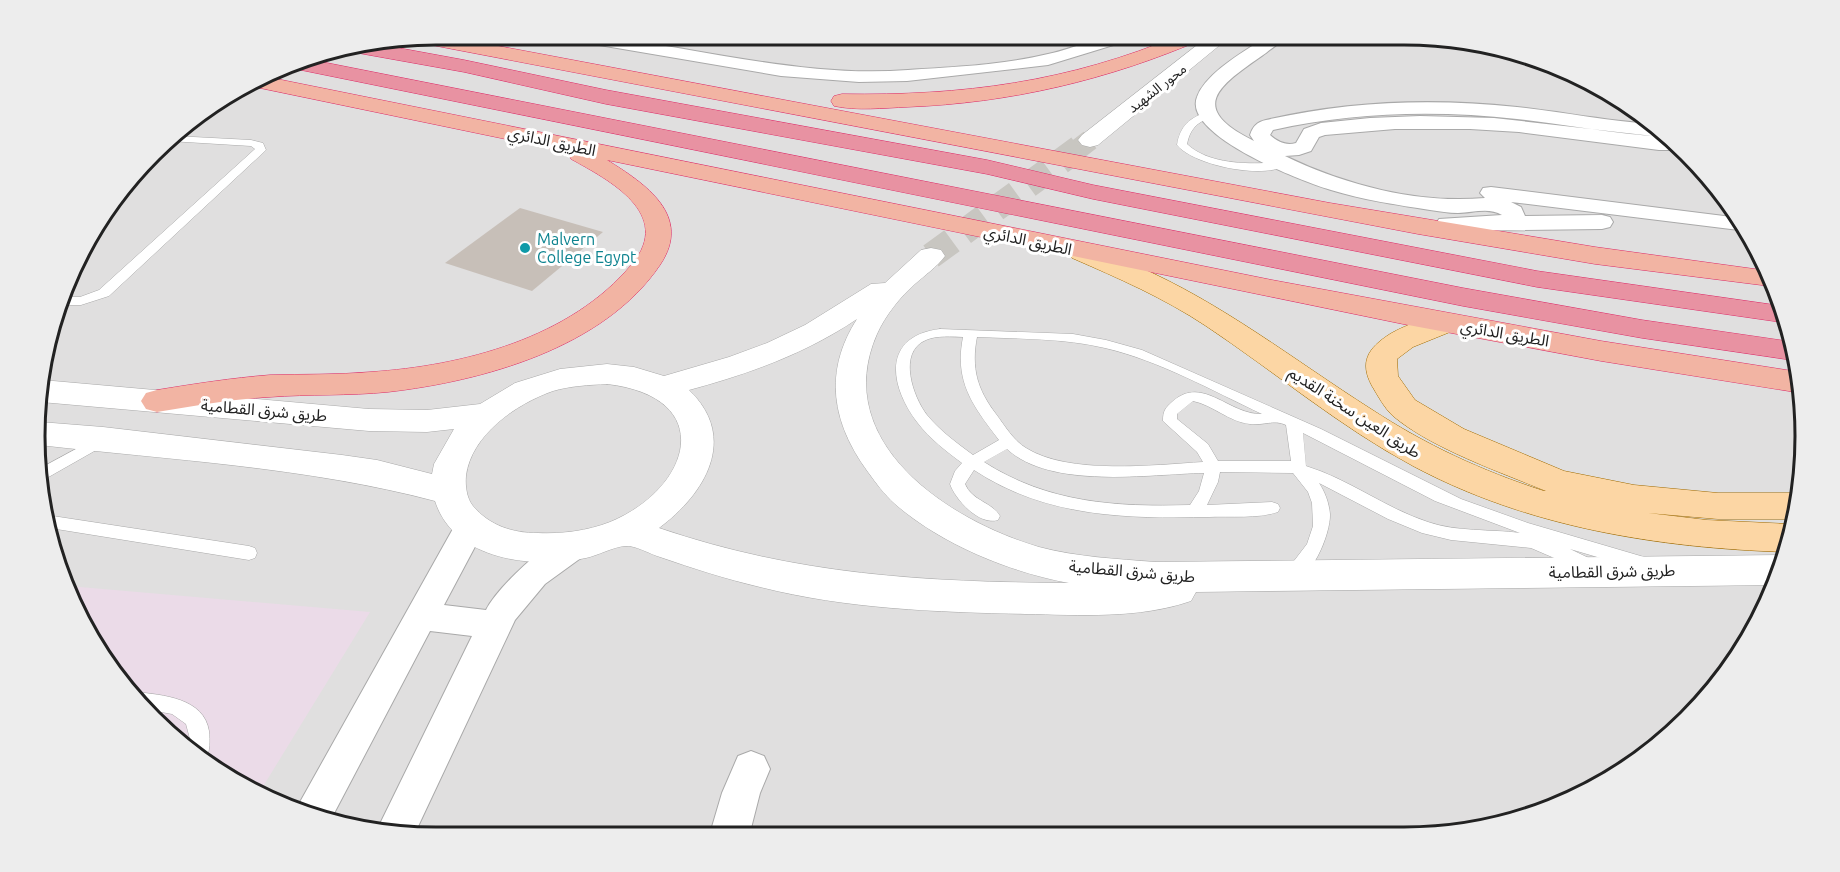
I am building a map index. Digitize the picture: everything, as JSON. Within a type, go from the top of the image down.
[{"type":"highway","points":[[465,45],[1287,204],[1602,258],[1762,279]]},
{"type":"highway","points":[[722,93],[878,102],[982,96],[1025,90],[1069,80],[1128,62],[1169,45]]},
{"type":"highway","points":[[372,51],[464,66],[606,98],[987,167],[1093,192],[1537,279],[1775,314]]},
{"type":"highway","name":"الطريق الدائري","points":[[310,66],[1451,295],[1642,329],[1785,350]]},
{"type":"highway","name":"الطريق الدائري","points":[[266,84],[1082,252],[1445,323],[1791,382]]},
{"type":"highway","points":[[157,401],[269,386],[357,384],[405,379],[502,357],[552,337],[588,318],[616,300],[639,277],[659,241],[660,227],[651,210],[637,193],[602,167],[560,143]]},
{"type":"main road","name":"طريق العين سخنة القديم","points":[[1082,252],[1184,300],[1346,410],[1421,456],[1501,491],[1554,508],[1671,531],[1736,537],[1782,538]]},
{"type":"main road","name":"طريق العين سخنة القديم","points":[[1445,323],[1402,340],[1384,354],[1380,363],[1382,376],[1404,408],[1452,437],[1558,482],[1623,495],[1718,506],[1788,506]]},
{"type":"street","points":[[633,45],[781,71],[859,77],[907,76],[1002,68],[1048,60],[1099,45]]},
{"type":"street","name":"محور الشهيد","points":[[1090,140],[1208,45]]},
{"type":"street","points":[[1265,45],[1209,90],[1204,105],[1208,115],[1226,134],[1302,161],[1344,172],[1732,223]]},
{"type":"street","points":[[1228,74],[1220,93],[1221,104],[1225,110],[1240,121],[1262,129],[1284,121],[1324,114],[1427,109],[1515,113],[1645,129]]},
{"type":"street","points":[[1302,161],[1308,136],[1315,130],[1355,126],[1438,123],[1520,127],[1622,141],[1664,144]]},
{"type":"street","points":[[1262,129],[1261,138],[1269,144],[1289,150],[1338,186],[1452,206],[1485,203],[1500,205],[1514,214],[1507,223]]},
{"type":"street","points":[[1406,225],[1626,223],[1739,235]]},
{"type":"street","name":"طريق شرق القطامية","points":[[662,387],[723,370],[814,333],[917,267],[866,324],[854,347],[850,394],[857,425],[873,455],[896,485],[936,514],[976,536],[1027,557],[1080,570],[1156,577],[1227,578],[1771,570]]},
{"type":"street","points":[[607,374],[636,378],[662,387],[682,401],[694,420],[699,441],[694,465],[679,489],[656,512],[625,531],[600,540],[549,549],[504,543],[485,536],[460,516],[450,492],[450,472],[456,451],[469,432],[487,414],[514,396],[544,384],[576,376],[607,374]]},
{"type":"street","name":"طريق شرق القطامية","points":[[47,392],[387,421],[427,421],[487,414]]},
{"type":"street","points":[[355,469],[387,421]]},
{"type":"street","points":[[45,434],[104,439],[355,469],[450,492]]},
{"type":"street","points":[[316,808],[470,526]]},
{"type":"street","name":"طريق شرق القطامية","points":[[625,531],[698,555],[764,573],[824,585],[904,593],[1031,598],[1136,598],[1227,578]]},
{"type":"street","points":[[399,825],[495,625],[517,592],[534,575],[574,546]]},
{"type":"street","points":[[420,616],[495,625]]},
{"type":"street","points":[[732,827],[738,802],[751,769]]},
{"type":"lane","points":[[1208,115],[1192,121],[1187,127],[1182,145],[1191,154],[1250,167],[1267,167],[1302,161]]},
{"type":"lane","points":[[69,302],[81,301],[104,293],[261,150],[259,145],[251,143],[181,139]]},
{"type":"lane","points":[[1272,508],[1114,509],[1062,502],[1015,487],[972,463],[938,437],[914,409],[904,379],[905,354],[908,346],[915,340],[936,333],[1058,336],[1105,343],[1192,375],[1454,502],[1545,535],[1667,570]]},
{"type":"lane","points":[[971,333],[966,360],[968,380],[983,408],[1009,441],[1020,451],[1043,461],[1077,470],[1100,472],[1133,473],[1212,466],[1281,466],[1299,469],[1405,521],[1459,536],[1532,542],[1563,553],[1598,571]]},
{"type":"lane","points":[[1196,510],[1212,483],[1212,466],[1202,447],[1172,424],[1169,418],[1170,412],[1187,397],[1199,397],[1248,420],[1262,420],[1277,415]]},
{"type":"lane","points":[[1292,576],[1307,561],[1317,545],[1322,527],[1322,509],[1316,490],[1299,469],[1299,449],[1293,423]]},
{"type":"lane","points":[[47,472],[104,439]]},
{"type":"lane","points":[[992,516],[965,499],[957,487],[959,474],[972,463],[1009,441]]},
{"type":"lane","points":[[55,522],[249,553]]},
{"type":"lane","points":[[150,702],[184,708],[196,719],[201,734],[199,747]]},
{"type":"shaded area","points":[[1404,45],[1455,48],[1505,58],[1554,75],[1600,97],[1642,126],[1662,142],[1698,178],[1743,241],[1765,286],[1782,335],[1792,385],[1795,436],[1792,487],[1782,537],[1765,586],[1743,632],[1714,674],[1698,694],[1662,730],[1642,746],[1600,775],[1554,797],[1505,814],[1455,824],[1404,827],[436,827],[385,824],[335,814],[286,797],[240,775],[178,730],[142,694],[97,632],[66,562],[58,537],[48,487],[45,436],[48,385],[58,335],[66,310],[97,240],[142,178],[178,142],[240,97],[286,75],[335,58],[385,48],[410,46]]},
{"type":"shaded area","points":[[75,587],[370,612],[263,787],[240,775],[198,746],[178,730],[142,694],[97,632]]},
{"type":"building","name":"Malvern College Egypt","points":[[520,208],[603,232],[532,291],[445,263]]},
{"type":"tunnel","points":[[1077,150],[1090,140]]},
{"type":"tunnel","points":[[931,256],[1079,148]]},
{"type":"place","name":"Malvern College Egypt","points":[[525,248]]}]
